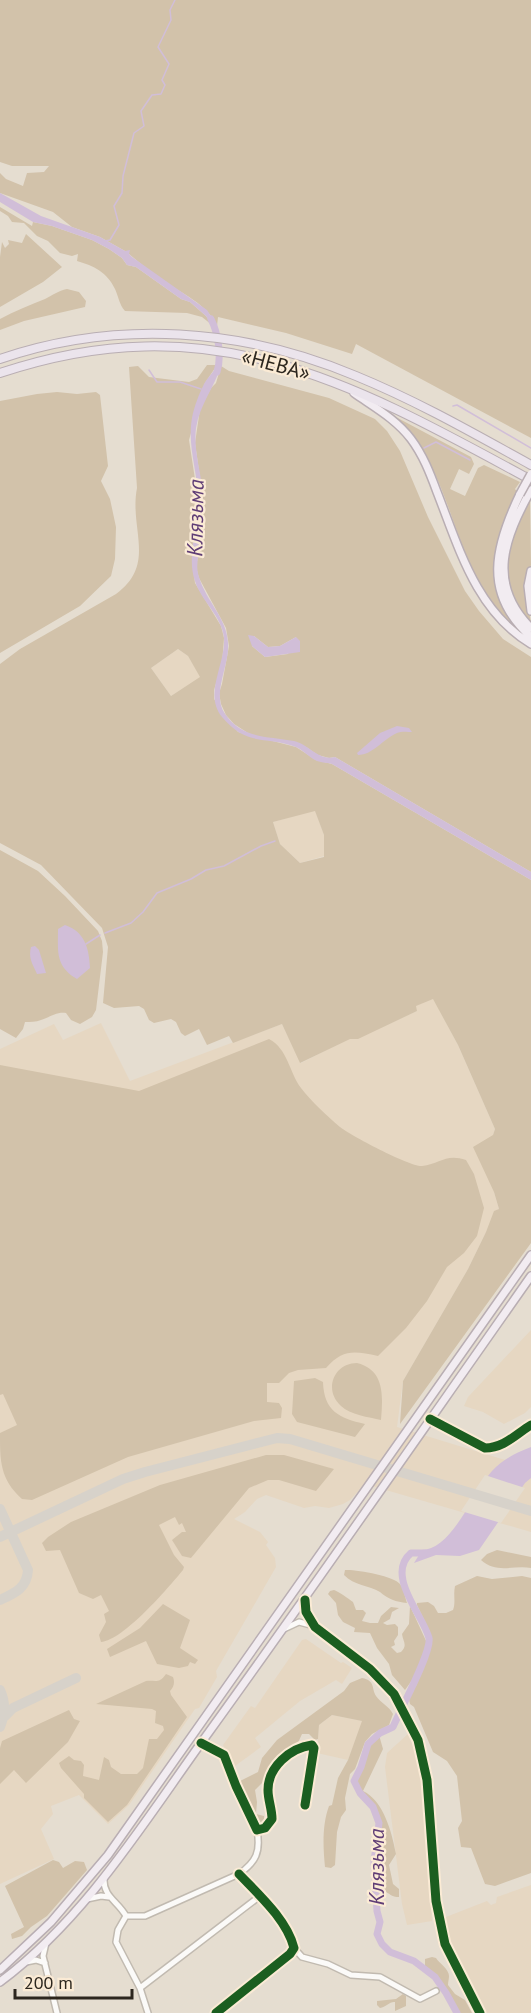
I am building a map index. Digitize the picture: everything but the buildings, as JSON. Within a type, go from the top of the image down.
[{"type":"highway","name":"«НЕВА»","points":[[0,359],[41,346],[105,335],[167,333],[225,338],[295,354],[356,376],[425,407],[531,465]]},
{"type":"highway","name":"«НЕВА»","points":[[0,373],[45,359],[107,349],[168,346],[229,352],[286,365],[339,383],[422,420],[531,480]]},
{"type":"main road","points":[[339,383],[390,418],[410,437],[428,468],[474,583],[499,619],[531,644]]},
{"type":"main road","points":[[531,474],[507,540],[504,569],[508,592],[531,628]]},
{"type":"main road","points":[[531,490],[524,496],[501,538],[498,570],[507,606],[517,622],[531,637]]},
{"type":"main road","points":[[531,572],[528,586],[531,611]]},
{"type":"main road","points":[[0,1970],[51,1922],[108,1855],[531,1255]]},
{"type":"main road","points":[[0,1982],[47,1942],[104,1878],[284,1629],[531,1276]]},
{"type":"street","points":[[460,1355],[467,1352],[471,1356],[470,1361]]},
{"type":"street","points":[[430,1419],[485,1448],[495,1448],[531,1425]]},
{"type":"street","points":[[305,1599],[306,1612],[315,1627]]},
{"type":"street","points":[[284,1629],[299,1622],[315,1627],[370,1669],[394,1694],[407,1716],[418,1740],[427,1780],[436,1901],[445,1944],[480,2013]]},
{"type":"street","points":[[126,1916],[145,1916],[239,1875],[252,1865],[259,1838],[257,1830],[224,1755],[201,1743]]},
{"type":"street","points":[[257,1830],[265,1828],[272,1819],[268,1792],[274,1768],[282,1760],[309,1745],[314,1748],[305,1805]]},
{"type":"street","points":[[108,1855],[107,1862],[112,1864],[116,1861]]},
{"type":"street","points":[[239,1875],[260,1896],[292,1938],[294,1948],[302,1957],[328,1964],[351,1975],[380,1977],[420,1999],[436,1990]]},
{"type":"street","points":[[104,1878],[105,1890],[110,1898],[122,1908],[126,1916]]},
{"type":"street","points":[[87,1899],[101,1896],[110,1898]]},
{"type":"street","points":[[140,1988],[260,1896]]},
{"type":"street","points":[[126,1916],[118,1930],[116,1942],[140,1988],[148,2013]]},
{"type":"street","points":[[47,1942],[43,1956],[57,2013]]},
{"type":"street","points":[[216,2013],[290,1954],[294,1948]]},
{"type":"street","points":[[24,1963],[36,1960],[45,1963]]},
{"type":"shaded area","points":[[0,0],[531,0],[531,438],[356,344],[352,354],[286,333],[218,317],[217,326],[201,306],[159,278],[129,254],[129,251],[72,227],[53,212],[0,193],[0,173],[6,179],[23,186],[27,173],[44,172],[49,166],[12,166],[0,162]]},
{"type":"shaded area","points":[[0,193],[41,216],[100,237],[125,251],[130,250],[129,254],[132,257],[207,310],[217,326],[212,325],[206,316],[190,302],[181,299],[136,267],[127,265],[122,258],[109,249],[92,240],[33,222],[0,202]]},
{"type":"shaded area","points":[[0,207],[32,226],[33,222],[52,226],[92,240],[109,249],[122,258],[127,265],[136,267],[181,299],[190,302],[206,316],[212,325],[202,317],[187,313],[125,311],[112,283],[104,274],[77,261],[78,254],[72,256],[60,253],[24,223],[12,222],[0,211]]},
{"type":"shaded area","points":[[26,234],[62,267],[43,282],[0,307],[2,242],[5,248],[9,244],[8,240],[22,243]]},
{"type":"shaded area","points":[[67,289],[79,292],[86,301],[85,307],[24,321],[0,330],[0,319]]},
{"type":"shaded area","points":[[207,365],[217,365],[205,383],[189,440],[198,499],[192,561],[195,583],[221,626],[224,638],[222,664],[214,690],[214,699],[238,732],[296,747],[316,760],[332,764],[531,880],[531,1243],[400,1424],[403,1381],[468,1269],[494,1211],[499,1209],[494,1192],[473,1147],[493,1135],[495,1129],[458,1045],[433,999],[416,1006],[417,1011],[300,1063],[282,1024],[233,1043],[229,1036],[207,1045],[199,1029],[185,1036],[176,1022],[171,1019],[154,1023],[139,1006],[114,1008],[103,1003],[108,947],[102,928],[41,865],[0,843],[0,664],[20,649],[116,594],[128,583],[135,571],[139,558],[139,545],[129,367],[138,366],[149,377],[189,382],[197,379]],"holes":[[[178,649],[188,656],[200,677],[171,696],[151,668]],[[315,811],[324,835],[324,857],[300,863],[280,844],[273,822]]]},
{"type":"shaded area","points":[[217,365],[221,366],[201,411],[195,437],[203,501],[197,568],[202,586],[227,634],[228,652],[220,688],[221,706],[225,714],[239,728],[247,732],[294,741],[324,757],[335,757],[531,872],[531,880],[332,764],[317,761],[296,747],[249,737],[231,727],[222,717],[217,708],[215,689],[224,638],[219,623],[195,581],[192,561],[198,500],[191,439],[192,418],[202,388]]},
{"type":"shaded area","points":[[221,366],[229,371],[329,398],[375,419],[387,431],[400,451],[428,517],[465,591],[503,639],[531,657],[531,872],[335,757],[329,758],[318,755],[306,747],[251,735],[234,724],[226,715],[219,693],[229,646],[226,628],[199,578],[196,567],[201,540],[203,499],[195,443],[200,409],[216,383]],"holes":[[[254,636],[268,647],[280,646],[296,637],[288,654],[265,657],[252,646]]]},
{"type":"shaded area","points":[[57,392],[77,394],[96,392],[100,395],[108,466],[101,481],[110,499],[116,527],[115,559],[111,576],[80,606],[0,653],[0,401]]},
{"type":"shaded area","points":[[392,415],[471,457],[474,464],[469,474],[459,469],[450,489],[465,496],[478,468],[484,465],[520,482],[515,489],[518,493],[498,543],[495,570],[496,583],[501,596],[529,639],[502,616],[483,589],[468,560],[432,467],[415,439]]},
{"type":"shaded area","points":[[530,499],[531,565],[525,586],[531,623],[513,592],[508,562],[515,531]]},
{"type":"shaded area","points":[[248,635],[254,636],[268,647],[280,646],[296,637],[300,641],[300,652],[265,657],[252,646]]},
{"type":"shaded area","points":[[178,649],[188,656],[201,677],[171,696],[151,668]]},
{"type":"shaded area","points":[[397,726],[409,728],[412,732],[397,733],[373,750],[358,755],[357,753],[380,733]]},
{"type":"shaded area","points":[[315,810],[324,835],[324,856],[300,863],[280,844],[273,822]]},
{"type":"shaded area","points":[[0,850],[38,871],[98,931],[103,952],[96,1010],[92,1017],[80,1024],[71,1020],[66,1013],[62,1013],[37,1021],[25,1022],[16,1038],[0,1029]]},
{"type":"shaded area","points":[[65,925],[81,936],[88,954],[90,968],[77,979],[65,969],[59,957],[58,929]]},
{"type":"shaded area","points":[[35,946],[39,950],[46,973],[37,974],[30,951],[31,947]]},
{"type":"shaded area","points":[[433,998],[458,1045],[495,1129],[493,1135],[494,1192],[499,1209],[468,1269],[403,1381],[397,1427],[531,1468],[531,1532],[365,1484],[350,1500],[329,1508],[315,1506],[304,1508],[266,1495],[257,1499],[245,1512],[234,1519],[260,1532],[268,1542],[266,1545],[275,1558],[276,1567],[216,1671],[217,1677],[199,1708],[195,1709],[129,1805],[108,1824],[79,1795],[51,1806],[53,1814],[41,1829],[54,1859],[0,1884],[0,1049],[54,1024],[63,1040],[101,1023],[130,1081],[282,1024],[301,1063],[350,1038],[358,1038],[417,1011],[415,1006]]},
{"type":"shaded area","points":[[269,1039],[275,1043],[288,1061],[297,1082],[305,1093],[346,1131],[380,1150],[415,1165],[428,1165],[453,1158],[466,1160],[474,1174],[484,1208],[477,1236],[464,1253],[447,1267],[427,1301],[406,1328],[378,1356],[349,1353],[338,1357],[326,1368],[298,1370],[289,1373],[279,1383],[267,1383],[267,1402],[279,1403],[282,1408],[281,1418],[254,1421],[128,1457],[32,1500],[22,1499],[5,1477],[0,1452],[0,1433],[17,1425],[3,1394],[0,1395],[0,1065],[139,1091]]},
{"type":"shaded area","points":[[531,1330],[531,1407],[525,1413],[504,1424],[483,1412],[464,1406],[468,1397]]},
{"type":"shaded area","points":[[357,1363],[373,1371],[380,1385],[381,1420],[349,1412],[341,1406],[333,1393],[332,1385],[337,1372],[342,1367]]},
{"type":"shaded area","points":[[315,1378],[323,1382],[326,1400],[335,1412],[365,1424],[355,1437],[297,1422],[292,1414],[294,1381]]},
{"type":"shaded area","points":[[531,1447],[531,1478],[525,1483],[479,1550],[460,1556],[436,1555],[414,1563],[419,1550],[431,1548],[451,1532],[496,1467]]},
{"type":"shaded area","points":[[266,1455],[284,1455],[334,1469],[316,1491],[279,1480],[268,1480],[249,1488],[191,1558],[182,1556],[172,1540],[182,1532],[186,1532],[182,1523],[179,1525],[175,1517],[159,1525],[174,1555],[184,1567],[183,1570],[133,1623],[111,1639],[101,1642],[99,1635],[106,1622],[104,1614],[109,1611],[101,1595],[93,1599],[79,1593],[60,1550],[46,1551],[42,1543],[71,1522],[160,1485]]},
{"type":"shaded area","points":[[497,1550],[531,1557],[531,1568],[499,1568],[481,1560],[487,1554]]},
{"type":"shaded area","points":[[345,1570],[374,1574],[396,1581],[402,1588],[407,1603],[392,1600],[376,1590],[348,1579],[344,1575]]},
{"type":"shaded area","points":[[477,1576],[492,1579],[522,1576],[531,1578],[531,1873],[495,1886],[485,1884],[471,1848],[461,1847],[458,1828],[462,1821],[457,1776],[447,1761],[433,1752],[408,1695],[416,1686],[430,1648],[430,1632],[417,1603],[428,1602],[438,1613],[453,1610],[455,1586]]},
{"type":"shaded area","points":[[334,1590],[353,1602],[356,1610],[363,1610],[366,1613],[362,1621],[378,1623],[381,1616],[391,1607],[399,1608],[392,1612],[390,1619],[383,1623],[395,1624],[398,1627],[395,1645],[391,1647],[397,1653],[401,1652],[404,1647],[402,1634],[409,1624],[410,1606],[427,1643],[415,1676],[405,1690],[392,1675],[389,1664],[377,1648],[370,1633],[354,1632],[355,1628],[343,1622],[338,1615],[336,1603],[328,1594]]},
{"type":"shaded area","points":[[163,1604],[190,1620],[180,1648],[198,1660],[195,1664],[190,1662],[188,1666],[179,1668],[157,1664],[146,1641],[110,1657],[107,1649],[140,1628]]},
{"type":"shaded area","points":[[306,1639],[352,1668],[342,1684],[336,1680],[300,1701],[255,1738],[261,1747],[235,1766],[223,1745],[251,1706],[255,1708],[302,1640]]},
{"type":"shaded area","points":[[166,1674],[173,1677],[171,1695],[187,1717],[127,1805],[108,1822],[84,1798],[84,1794],[59,1763],[69,1756],[81,1761],[84,1765],[83,1776],[99,1780],[104,1757],[109,1760],[111,1767],[121,1774],[137,1774],[143,1768],[149,1739],[157,1739],[164,1730],[163,1726],[155,1723],[156,1711],[96,1704],[146,1681],[159,1680]]},
{"type":"shaded area","points":[[362,1678],[371,1683],[376,1696],[393,1714],[389,1725],[372,1734],[365,1742],[355,1769],[350,1774],[345,1798],[346,1810],[341,1817],[337,1832],[335,1865],[331,1868],[325,1867],[324,1836],[327,1813],[329,1806],[332,1805],[338,1778],[348,1760],[362,1721],[332,1715],[319,1725],[318,1739],[315,1740],[309,1734],[302,1734],[297,1745],[272,1764],[266,1779],[255,1790],[256,1814],[264,1816],[264,1820],[258,1824],[254,1822],[247,1799],[239,1785],[240,1781],[258,1772],[262,1758],[277,1740],[344,1691],[350,1683]]},
{"type":"shaded area","points":[[69,1710],[74,1719],[80,1721],[68,1742],[26,1783],[14,1770],[0,1784],[2,1741]]},
{"type":"shaded area","points":[[332,1715],[363,1721],[348,1760],[317,1753],[319,1725]]},
{"type":"shaded area","points":[[408,1734],[420,1764],[432,1921],[407,1925],[402,1904],[385,1767],[387,1753]]},
{"type":"shaded area","points":[[379,1735],[383,1749],[363,1791],[376,1802],[386,1818],[396,1854],[389,1865],[393,1884],[399,1889],[399,1897],[386,1892],[375,1878],[380,1837],[379,1818],[357,1785],[356,1779],[367,1751]]},
{"type":"shaded area","points":[[53,1860],[59,1862],[63,1868],[75,1861],[84,1862],[87,1870],[47,1916],[22,1936],[12,1939],[11,1934],[24,1927],[5,1886]]},
{"type":"shaded area","points":[[531,1885],[531,2013],[484,2013],[450,1947],[444,1921],[446,1917],[487,1901],[491,1905],[496,1903],[497,1897]]},
{"type":"shaded area","points":[[436,1958],[447,1971],[448,1985],[455,1994],[465,2000],[472,2013],[459,2013],[450,1994],[439,1979],[425,1967],[425,1959]]},
{"type":"shaded area","points":[[403,1994],[406,1996],[406,2006],[395,2011],[395,2002],[380,2008],[377,2005],[377,2001],[396,1999]]},
{"type":"pier","points":[[485,1475],[525,1488],[501,1523],[461,1511]]},
{"type":"waterway","points":[[105,241],[110,240],[119,225],[114,206],[122,193],[123,176],[134,133],[144,126],[141,111],[152,95],[161,94],[165,85],[162,80],[169,64],[158,47],[171,20],[170,10],[175,0]]},
{"type":"waterway","name":"Клязьма","points":[[211,319],[218,345],[217,372]]},
{"type":"waterway","points":[[149,370],[157,382],[180,382],[201,389]]},
{"type":"waterway","points":[[453,406],[457,405],[531,448]]},
{"type":"waterway","points":[[424,448],[436,442],[470,460]]},
{"type":"waterway","points":[[105,933],[131,923],[143,912],[157,893],[206,870],[224,866],[275,841]]},
{"type":"waterway","points":[[86,944],[100,935]]},
{"type":"waterway","name":"Клязьма","points":[[426,1553],[411,1553],[404,1562],[402,1572],[408,1595],[429,1638],[426,1655],[393,1727],[380,1733],[368,1744],[354,1781],[360,1793],[373,1807],[379,1823],[374,1862],[377,1911],[380,1922],[377,1934],[382,1944],[390,1952],[414,1961],[435,1977],[457,2013]]},
{"type":"taxiway","points":[[0,1537],[123,1479],[277,1438],[290,1439],[531,1511]]},
{"type":"taxiway","points":[[0,1509],[28,1570],[23,1586],[0,1600]]},
{"type":"taxiway","points":[[3,1718],[13,1708],[76,1678]]},
{"type":"taxiway","points":[[0,1690],[4,1708],[0,1727]]},
{"type":"cycle path","points":[[430,1419],[485,1448],[498,1446],[531,1425]]},
{"type":"cycle path","points":[[305,1600],[306,1612],[315,1627],[370,1669],[394,1694],[418,1740],[427,1780],[436,1901],[445,1944],[480,2013]]},
{"type":"cycle path","points":[[201,1743],[224,1755],[257,1830],[265,1828],[272,1819],[268,1790],[276,1766],[288,1754],[312,1745],[314,1748],[305,1805]]},
{"type":"cycle path","points":[[216,2013],[290,1954],[294,1948],[279,1918],[239,1874]]}]
